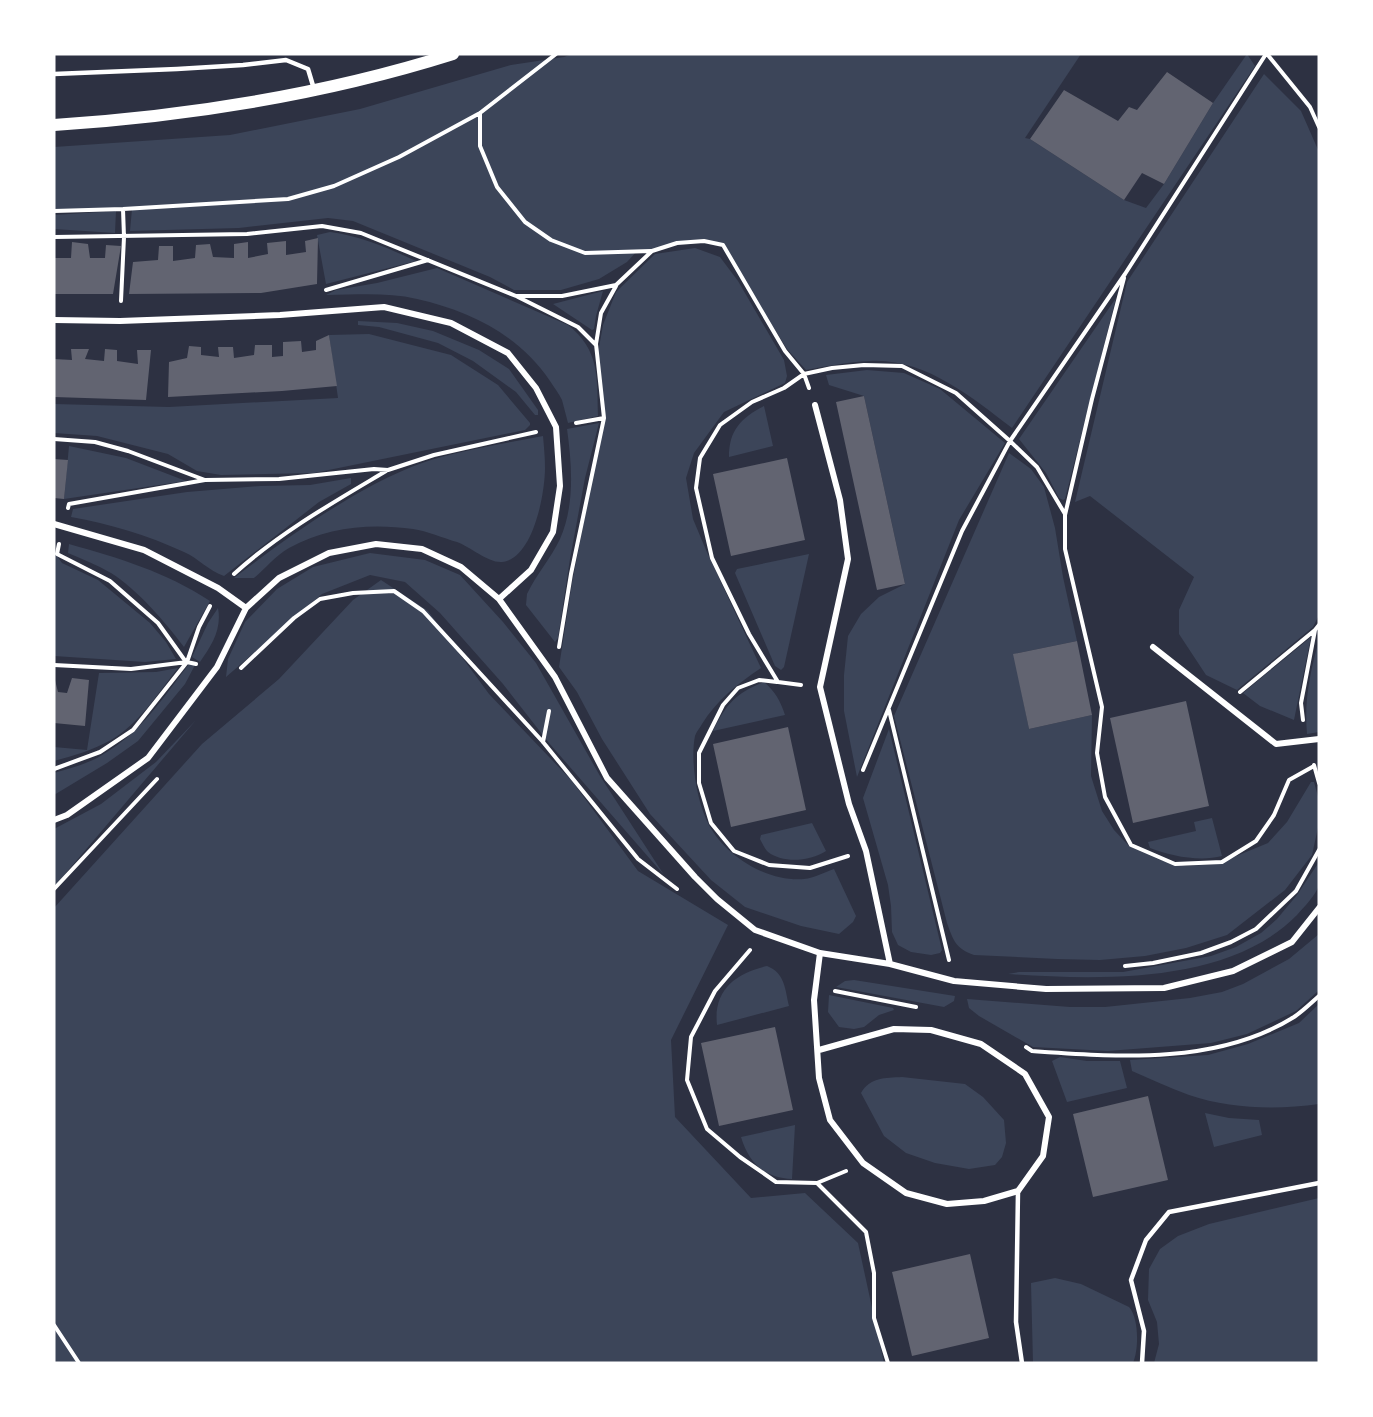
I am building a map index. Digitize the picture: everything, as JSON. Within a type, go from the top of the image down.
[{"type":"main road","points":[[54,125],[192,113],[372,76],[453,54]]},
{"type":"street","points":[[54,320],[120,321],[280,315],[384,307],[451,323],[508,353],[536,388],[556,427],[560,486],[553,532],[531,570],[499,599]]},
{"type":"street","points":[[815,405],[840,500],[848,559],[820,687],[849,804],[866,851],[890,964]]},
{"type":"street","points":[[54,524],[144,550],[218,588],[246,608]]},
{"type":"street","points":[[54,820],[67,815],[148,758],[217,667],[246,608],[279,578],[329,553],[376,544],[422,549],[461,567],[499,599],[555,677],[607,778],[695,877],[717,899],[755,930],[820,953],[890,964],[954,981],[1046,989],[1164,988],[1233,971],[1292,942],[1319,908]]},
{"type":"street","points":[[1153,647],[1276,744],[1319,739]]},
{"type":"street","points":[[819,1050],[894,1029],[931,1030],[981,1044],[1025,1074],[1049,1117],[1043,1156],[1018,1191],[984,1201],[947,1204],[906,1193],[863,1163],[830,1120],[819,1078],[814,1000],[820,953]]},
{"type":"lane","points":[[54,74],[177,69],[286,60],[308,69],[314,89]]},
{"type":"lane","points":[[1142,1363],[1144,1331],[1131,1280],[1146,1240],[1169,1212],[1319,1183]]},
{"type":"lane","points":[[1018,1191],[1016,1322],[1022,1363]]},
{"type":"path","points":[[54,211],[288,199],[334,186],[399,157],[480,113],[556,54]]},
{"type":"path","points":[[849,804],[962,531],[1010,441],[1125,274],[1267,54],[1310,107],[1319,127]]},
{"type":"path","points":[[480,113],[480,146],[497,187],[525,222],[551,240],[585,253],[652,251],[677,243],[704,241],[723,245],[785,351],[804,374],[815,405]]},
{"type":"path","points":[[120,321],[123,209]]},
{"type":"path","points":[[54,237],[247,234],[322,226],[362,233],[516,296],[578,327],[596,344]]},
{"type":"path","points":[[543,742],[571,574],[604,418],[596,344],[601,314],[616,285],[652,251]]},
{"type":"path","points":[[320,293],[330,288],[428,260]]},
{"type":"path","points":[[1125,274],[1092,399],[1065,515],[1065,549],[1102,707],[1097,753],[1105,797],[1131,845],[1175,864],[1222,862],[1256,841],[1274,815],[1289,780],[1314,766]]},
{"type":"path","points":[[516,296],[562,296],[616,285]]},
{"type":"path","points":[[778,682],[749,634],[712,558],[696,488],[700,458],[720,425],[752,402],[784,387],[804,374],[864,364],[903,366],[956,393],[1010,441],[1037,467],[1065,515]]},
{"type":"path","points":[[54,439],[95,442],[206,480],[279,479],[374,469],[388,470],[434,455],[604,418]]},
{"type":"path","points":[[239,670],[294,618],[320,599],[394,591],[423,611],[543,742],[638,859],[684,895],[717,899]]},
{"type":"path","points":[[1319,625],[1301,703],[1306,739],[1319,783]]},
{"type":"path","points":[[1221,702],[1237,694],[1316,630]]},
{"type":"path","points":[[54,665],[131,669],[187,663],[217,667]]},
{"type":"path","points":[[820,687],[759,680],[738,688],[723,705],[699,753],[699,783],[711,823],[734,851],[769,865],[810,868],[866,851]]},
{"type":"path","points":[[888,709],[950,962],[939,960]]},
{"type":"path","points":[[54,889],[162,773]]},
{"type":"path","points":[[1124,966],[1153,963],[1201,953],[1256,929],[1296,891],[1319,850]]},
{"type":"path","points":[[770,934],[743,956],[715,991],[691,1037],[687,1080],[706,1129],[776,1182],[818,1183],[863,1163]]},
{"type":"path","points":[[816,988],[918,1008]]},
{"type":"path","points":[[1022,1045],[1032,1051],[1120,1056],[1196,1052],[1248,1039],[1295,1017],[1319,996]]},
{"type":"path","points":[[818,1183],[866,1232],[874,1273],[874,1318],[888,1363]]},
{"type":"path","points":[[54,1325],[79,1363]]},
{"type":"shaded area","points":[[572,54],[1081,54],[1025,138],[1030,139],[1124,200],[1146,208],[1164,184],[1213,103],[1247,54],[1255,66],[1012,428],[964,392],[910,366],[870,361],[806,370],[787,349],[722,245],[687,241],[652,250],[637,251],[627,262],[599,279],[561,290],[514,290],[490,277],[353,221],[328,218],[239,228],[130,231],[132,209],[54,211],[54,147],[230,135],[360,109],[511,65]]},
{"type":"shaded area","points":[[1264,74],[1301,111],[1319,152],[1319,615],[1313,627],[1237,690],[1206,675],[1179,634],[1179,610],[1194,577],[1090,496],[1075,502],[1127,282]]},
{"type":"shaded area","points":[[116,211],[115,233],[54,229],[54,215]]},
{"type":"shaded area","points":[[330,232],[385,247],[416,261],[326,284],[317,235]]},
{"type":"shaded area","points":[[695,248],[720,257],[738,281],[784,360],[787,376],[785,383],[724,412],[694,453],[686,478],[693,519],[761,668],[721,700],[696,733],[693,757],[698,794],[705,816],[716,837],[749,865],[763,872],[790,879],[804,879],[834,869],[856,916],[853,922],[839,934],[801,926],[745,907],[711,880],[650,814],[602,739],[577,692],[559,667],[572,583],[604,418],[598,353],[603,325],[616,292],[655,254]]},
{"type":"shaded area","points":[[437,268],[568,325],[586,344],[595,366],[598,416],[568,423],[562,400],[538,365],[508,338],[474,318],[437,304],[394,295],[326,295],[336,290],[377,283]]},
{"type":"shaded area","points":[[603,291],[592,330],[553,304]]},
{"type":"shaded area","points":[[1116,298],[1063,500],[1059,498],[1046,473],[1019,439]]},
{"type":"shaded area","points":[[358,321],[397,323],[433,331],[479,350],[509,369],[538,410],[538,415],[535,415],[516,392],[473,361],[438,343],[379,327],[358,325]]},
{"type":"shaded area","points":[[369,334],[451,355],[498,385],[530,425],[525,430],[314,473],[221,475],[197,471],[168,454],[97,436],[54,433],[54,404],[169,407],[338,398],[329,335]]},
{"type":"shaded area","points":[[867,370],[904,373],[940,389],[1005,443],[959,520],[857,777],[844,711],[844,675],[848,636],[861,614],[879,597],[905,584],[864,396],[829,385],[826,375]]},
{"type":"shaded area","points":[[764,406],[773,446],[729,457],[731,439],[738,426],[749,415]]},
{"type":"shaded area","points":[[599,423],[585,478],[558,638],[555,642],[526,605],[527,594],[560,539],[565,526],[571,485],[567,429]]},
{"type":"shaded area","points":[[543,436],[545,468],[540,508],[529,538],[522,550],[513,558],[497,562],[462,544],[418,530],[381,526],[349,528],[318,535],[289,548],[254,578],[234,578],[324,514],[398,473],[451,454]]},
{"type":"shaded area","points":[[69,446],[126,458],[186,481],[64,499]]},
{"type":"shaded area","points":[[1009,453],[1031,469],[1044,487],[1055,528],[1077,641],[1014,654],[1029,729],[1092,715],[1091,776],[1102,811],[1114,830],[1129,846],[1160,860],[1186,866],[1217,864],[1268,843],[1287,822],[1311,782],[1314,782],[1319,800],[1319,823],[1312,855],[1285,890],[1227,935],[1186,948],[1145,956],[1100,960],[974,955],[959,947],[951,934],[894,716]]},
{"type":"shaded area","points":[[351,478],[351,484],[319,502],[224,576],[189,555],[156,540],[71,517],[73,509],[187,492],[260,486],[310,485]]},
{"type":"shaded area","points":[[69,544],[159,574],[210,601],[184,647],[160,617],[131,588],[111,573],[68,553]]},
{"type":"shaded area","points":[[54,552],[62,563],[98,580],[150,623],[166,642],[176,659],[145,662],[54,656]]},
{"type":"shaded area","points":[[370,553],[425,560],[460,575],[503,622],[536,663],[600,776],[664,875],[549,743],[503,684],[440,613],[405,582],[370,575],[322,594],[226,677],[228,659],[245,622],[277,589],[313,567]]},
{"type":"shaded area","points":[[809,554],[784,667],[781,670],[775,666],[735,573],[737,569]]},
{"type":"shaded area","points":[[381,580],[428,611],[489,694],[572,781],[638,871],[728,925],[671,1040],[675,1117],[751,1198],[805,1193],[858,1243],[884,1363],[54,1363],[54,908],[202,744],[279,679],[353,600]]},
{"type":"shaded area","points":[[218,608],[217,630],[200,662],[192,657],[208,623]]},
{"type":"shaded area","points":[[1311,637],[1294,720],[1260,706],[1243,693]]},
{"type":"shaded area","points":[[1319,640],[1319,732],[1307,734],[1308,687]]},
{"type":"shaded area","points":[[189,664],[195,665],[185,684],[138,741],[54,795],[54,773],[97,758],[129,736],[160,702]]},
{"type":"shaded area","points":[[178,668],[148,707],[121,734],[90,750],[54,761],[54,747],[87,750],[99,673],[156,672]]},
{"type":"shaded area","points":[[764,682],[777,697],[785,715],[713,731],[733,700],[746,690]]},
{"type":"shaded area","points":[[196,720],[54,887],[54,829],[101,804],[156,762]]},
{"type":"shaded area","points":[[889,729],[942,950],[940,953],[931,955],[911,952],[898,945],[892,932],[888,885],[863,798]]},
{"type":"shaded area","points":[[1212,818],[1222,856],[1185,857],[1150,848],[1148,842],[1196,831],[1194,822]]},
{"type":"shaded area","points":[[812,823],[826,851],[812,857],[789,860],[774,856],[768,852],[760,839],[761,835]]},
{"type":"shaded area","points":[[1319,862],[1319,885],[1310,901],[1269,938],[1236,955],[1199,966],[1161,973],[1082,977],[1008,974],[1019,972],[1123,972],[1211,956],[1236,947],[1261,933],[1277,919],[1297,895]]},
{"type":"shaded area","points":[[1319,934],[1319,990],[1296,1011],[1247,1034],[1211,1043],[1108,1051],[1033,1047],[979,1016],[969,1008],[967,999],[1070,1007],[1105,1007],[1190,998],[1222,992],[1243,984],[1289,959]]},
{"type":"shaded area","points":[[767,966],[781,977],[789,1006],[717,1025],[719,1002],[729,985],[746,973]]},
{"type":"shaded area","points":[[854,980],[955,996],[954,1001],[944,1007],[836,987],[845,981]]},
{"type":"shaded area","points":[[829,995],[894,1010],[879,1015],[864,1027],[854,1029],[839,1027],[828,1012]]},
{"type":"shaded area","points":[[1319,1004],[1319,1104],[1287,1107],[1237,1106],[1189,1095],[1132,1071],[1130,1060],[1208,1055],[1248,1044],[1299,1023]]},
{"type":"shaded area","points":[[1060,1057],[1087,1061],[1120,1061],[1127,1088],[1067,1102],[1052,1061]]},
{"type":"shaded area","points":[[902,1077],[965,1084],[983,1097],[1004,1120],[1006,1143],[1002,1157],[995,1165],[969,1169],[935,1163],[906,1153],[884,1136],[861,1093],[873,1081]]},
{"type":"shaded area","points":[[1205,1113],[1229,1118],[1259,1120],[1262,1135],[1214,1147]]},
{"type":"shaded area","points":[[795,1125],[792,1179],[765,1172],[748,1154],[741,1137]]},
{"type":"shaded area","points":[[1319,1198],[1319,1363],[1154,1363],[1159,1344],[1157,1322],[1148,1300],[1149,1269],[1160,1249],[1178,1236],[1209,1224]]},
{"type":"shaded area","points":[[1055,1278],[1081,1284],[1129,1307],[1135,1318],[1137,1334],[1133,1363],[1033,1363],[1031,1283]]},
{"type":"building","points":[[1167,72],[1213,103],[1164,184],[1142,173],[1124,200],[1030,139],[1064,90],[1118,121],[1129,107],[1137,110]]},
{"type":"building","points":[[318,238],[317,284],[261,293],[129,294],[133,262],[158,260],[159,246],[173,246],[173,261],[195,258],[196,245],[210,244],[213,257],[234,258],[234,244],[248,242],[248,258],[268,254],[267,243],[286,241],[286,255],[306,252],[305,241]]},
{"type":"building","points":[[72,242],[88,244],[90,258],[105,258],[106,245],[121,246],[113,294],[54,294],[54,258],[71,258]]},
{"type":"building","points":[[329,335],[337,386],[168,397],[169,362],[187,358],[189,346],[201,347],[201,355],[219,357],[218,347],[233,347],[234,358],[254,355],[255,345],[272,345],[272,357],[283,356],[283,342],[301,341],[302,352],[316,350],[316,341]]},
{"type":"building","points":[[71,349],[89,349],[85,359],[104,361],[105,349],[117,350],[117,361],[138,364],[137,350],[151,350],[146,400],[54,397],[54,359],[72,360]]},
{"type":"building","points":[[864,396],[905,584],[877,590],[836,402]]},
{"type":"building","points":[[787,458],[805,540],[731,556],[713,474]]},
{"type":"building","points":[[54,459],[68,460],[64,499],[54,498]]},
{"type":"building","points":[[1077,641],[1092,715],[1029,729],[1013,654]]},
{"type":"building","points":[[54,676],[58,692],[67,693],[72,678],[89,680],[85,726],[54,723]]},
{"type":"building","points":[[1186,701],[1209,806],[1133,823],[1110,718]]},
{"type":"building","points":[[788,727],[806,810],[731,827],[713,744]]},
{"type":"building","points":[[775,1027],[793,1110],[719,1126],[701,1043]]},
{"type":"building","points":[[1148,1096],[1168,1180],[1093,1197],[1073,1114]]},
{"type":"building","points":[[970,1254],[989,1338],[912,1356],[892,1272]]}]
